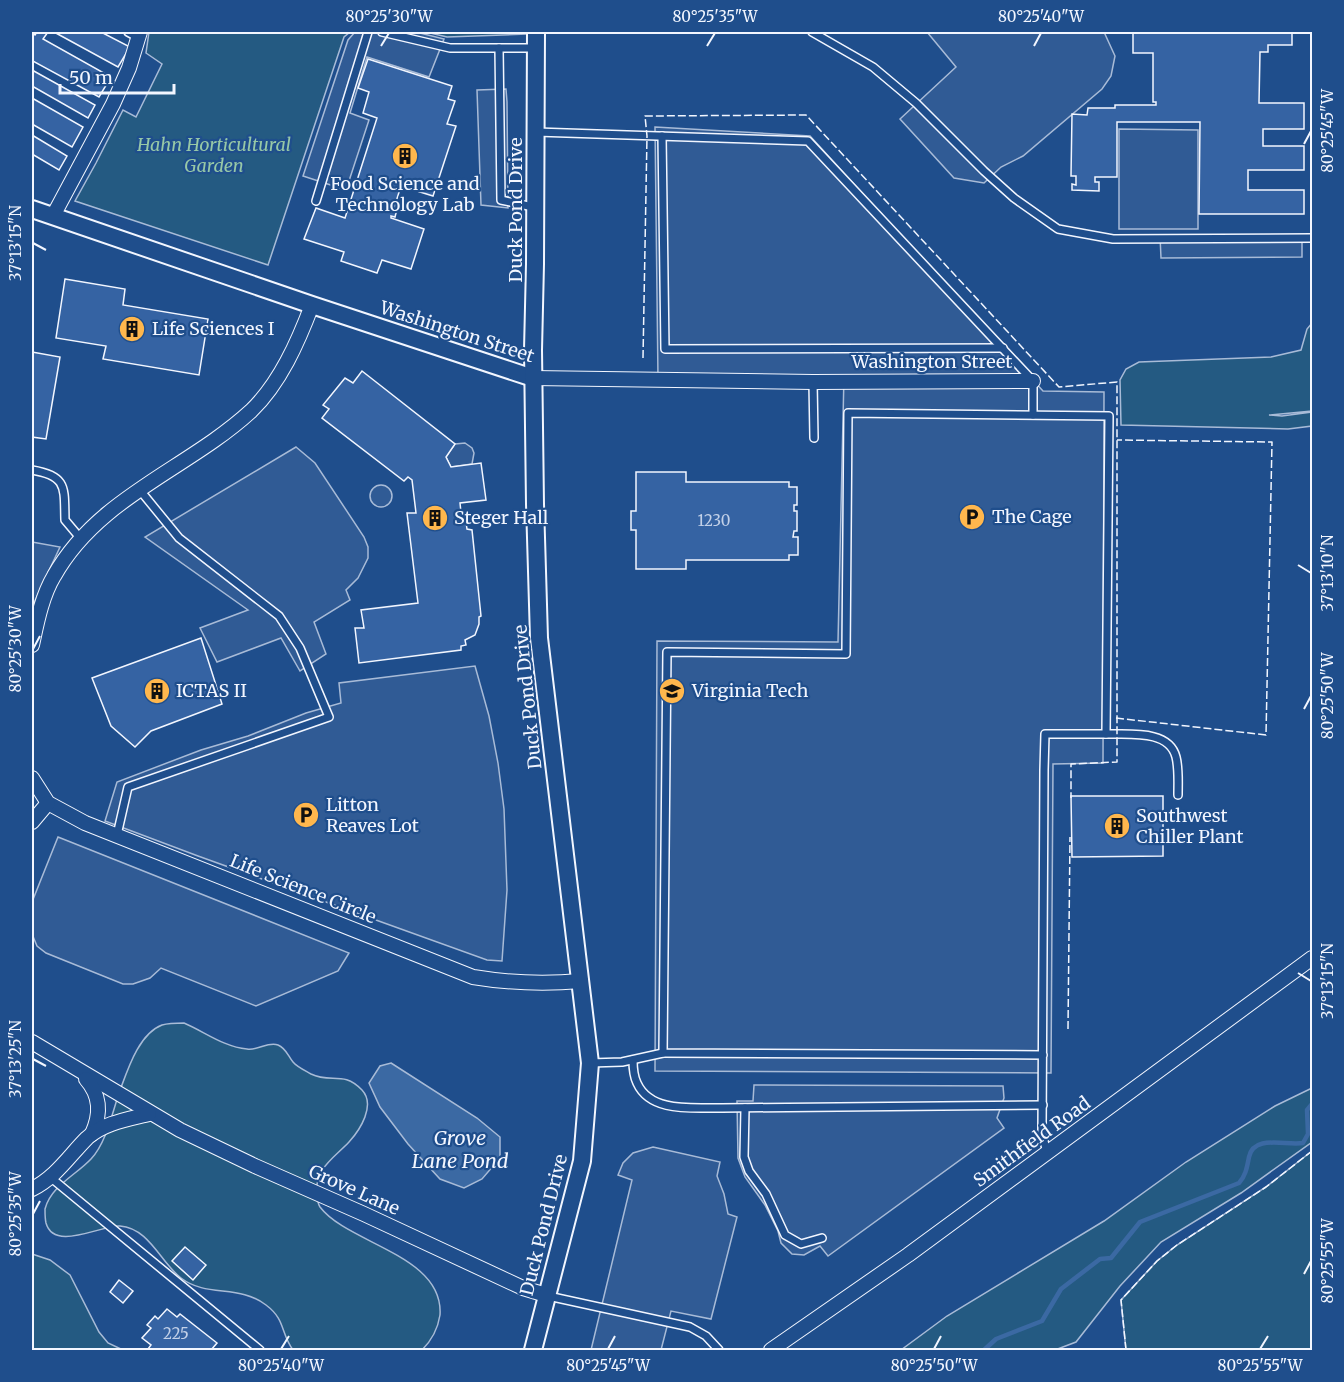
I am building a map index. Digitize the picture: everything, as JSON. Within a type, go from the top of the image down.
[{"type":"street","points":[[53,216],[113,104],[129,68],[135,34]]},
{"type":"street","name":"Duck Pond Drive","points":[[533,1350],[582,1161],[590,1063],[539,638],[534,504],[533,378],[536,40]]},
{"type":"street","name":"Washington Street","points":[[32,209],[533,378],[813,382],[1033,381]]},
{"type":"street","points":[[32,645],[39,615],[53,577],[69,553],[93,526],[139,489],[217,438],[252,410],[277,379],[312,305]]},
{"type":"street","name":"Life Science Circle","points":[[32,778],[48,803],[85,823],[473,977],[499,981],[561,983],[581,981]]},
{"type":"street","points":[[32,822],[48,803]]},
{"type":"street","name":"Smithfield Road","points":[[771,1350],[908,1255],[1312,958]]},
{"type":"street","name":"Grove Lane","points":[[32,1042],[149,1114],[255,1166],[523,1288],[546,1295]]},
{"type":"street","points":[[78,1070],[90,1083],[98,1098],[98,1116],[92,1134]]},
{"type":"street","points":[[32,1189],[50,1177],[92,1134],[121,1120],[149,1114]]},
{"type":"lane","points":[[316,201],[368,32]]},
{"type":"lane","points":[[382,32],[450,48],[499,48],[536,40]]},
{"type":"lane","points":[[812,32],[873,67],[916,103],[1014,198],[1058,229],[1113,239],[1312,238]]},
{"type":"lane","points":[[499,48],[501,200],[536,208]]},
{"type":"lane","points":[[536,132],[808,141],[1033,381],[1033,415]]},
{"type":"lane","points":[[662,136],[665,349],[1003,348]]},
{"type":"lane","points":[[813,382],[814,438]]},
{"type":"lane","points":[[663,1053],[667,652],[846,654],[848,413],[1109,416],[1106,734]]},
{"type":"lane","points":[[32,470],[50,473],[60,481],[64,492],[65,520],[81,539]]},
{"type":"lane","points":[[117,835],[128,787],[329,717],[300,648],[279,616],[179,538],[139,489]]},
{"type":"lane","points":[[1047,1153],[1042,1133],[1045,734],[1157,736],[1170,744],[1176,756],[1179,795]]},
{"type":"lane","points":[[590,1063],[633,1060],[663,1053],[1043,1055]]},
{"type":"lane","points":[[633,1060],[637,1083],[644,1094],[669,1107],[1043,1105]]},
{"type":"lane","points":[[745,1108],[744,1157],[748,1171],[766,1194],[785,1235],[801,1244],[822,1238]]},
{"type":"lane","points":[[50,1177],[260,1350]]},
{"type":"lane","points":[[546,1295],[690,1327],[706,1336],[719,1350]]},
{"type":"green space","name":"Hahn Horticultural Garden","points":[[149,32],[350,32],[344,37],[268,265],[75,201],[123,110],[136,117],[162,64],[146,53]]},
{"type":"green space","points":[[426,32],[527,32],[527,34],[447,37]]},
{"type":"green space","points":[[1312,323],[1312,411],[1269,415],[1282,416],[1312,412],[1312,426],[1288,429],[1121,425],[1120,380],[1126,369],[1139,362],[1271,357],[1301,350],[1307,329]]},
{"type":"green space","points":[[184,1023],[239,1048],[251,1049],[270,1044],[281,1046],[295,1064],[311,1074],[318,1077],[349,1080],[362,1090],[367,1103],[365,1117],[353,1137],[322,1171],[317,1185],[317,1200],[320,1207],[333,1220],[392,1252],[427,1278],[437,1295],[440,1315],[434,1334],[422,1350],[293,1350],[277,1316],[266,1305],[245,1295],[201,1288],[191,1284],[174,1272],[147,1239],[130,1228],[112,1227],[68,1236],[58,1236],[51,1231],[45,1218],[48,1201],[58,1187],[91,1159],[101,1145],[134,1054],[146,1036],[162,1025]]},
{"type":"green space","points":[[1312,1088],[1312,1142],[1241,1193],[1161,1242],[1120,1286],[1076,1342],[1055,1350],[901,1350],[947,1316],[1104,1221],[1186,1162],[1275,1106]]},
{"type":"green space","points":[[1312,1151],[1312,1350],[1126,1350],[1121,1300],[1157,1261],[1177,1245],[1266,1187]]},
{"type":"green space","points":[[32,1254],[50,1260],[70,1275],[99,1332],[108,1343],[123,1350],[32,1350]]},
{"type":"shaded area","points":[[355,32],[416,32],[444,39],[429,77],[367,57],[350,113],[369,120],[346,190],[303,176],[348,40]]},
{"type":"shaded area","points":[[927,32],[1104,32],[1115,56],[1111,76],[1102,89],[1023,156],[1001,167],[984,183],[954,178],[900,119],[956,67]]},
{"type":"shaded area","points":[[506,89],[508,208],[481,205],[477,90]]},
{"type":"shaded area","name":"The Cage","points":[[655,127],[810,136],[1043,391],[1104,392],[1103,763],[1053,764],[1051,1073],[655,1071],[657,641],[838,642],[844,375],[658,378]]},
{"type":"shaded area","points":[[1119,129],[1198,130],[1198,229],[1119,229]]},
{"type":"shaded area","points":[[1302,235],[1302,257],[1161,258],[1160,236]]},
{"type":"shaded area","points":[[465,443],[472,448],[474,453],[472,464],[451,467],[446,457],[455,444]]},
{"type":"shaded area","points":[[296,447],[315,463],[364,537],[368,547],[368,558],[358,578],[346,590],[350,600],[314,622],[326,654],[300,671],[281,638],[217,662],[200,628],[248,610],[145,537]]},
{"type":"shaded area","points":[[381,485],[389,488],[392,496],[389,504],[381,507],[373,504],[370,496],[373,488]]},
{"type":"shaded area","points":[[32,542],[60,547],[32,607]]},
{"type":"shaded area","name":"Litton Reaves Lot","points":[[475,666],[489,716],[504,809],[507,890],[502,961],[487,960],[105,821],[117,782],[201,750],[341,703],[339,683]]},
{"type":"shaded area","points":[[58,837],[349,953],[338,971],[256,1006],[161,968],[150,978],[133,984],[123,984],[46,953],[37,946],[32,934],[32,902]]},
{"type":"shaded area","points":[[754,1085],[1003,1086],[1004,1098],[997,1118],[1004,1128],[828,1256],[820,1246],[804,1255],[792,1254],[781,1243],[778,1231],[765,1205],[745,1177],[738,1158],[737,1101],[753,1101]]},
{"type":"shaded area","points":[[653,1147],[720,1162],[717,1176],[728,1214],[737,1217],[711,1319],[671,1311],[661,1350],[591,1350],[632,1180],[618,1175],[623,1163],[633,1153]]},
{"type":"water","name":"Grove Lane Pond","points":[[391,1063],[477,1118],[500,1137],[500,1158],[482,1179],[464,1188],[440,1179],[408,1144],[380,1107],[369,1083],[380,1066]]},
{"type":"building","points":[[37,32],[48,32],[43,39],[111,77],[99,97],[33,61],[32,64],[32,33],[35,35]]},
{"type":"building","points":[[54,32],[101,32],[130,47],[118,67]]},
{"type":"building","points":[[1133,32],[1292,32],[1292,45],[1268,45],[1268,52],[1260,52],[1259,103],[1304,103],[1304,129],[1263,129],[1263,146],[1304,146],[1304,170],[1248,170],[1248,190],[1304,190],[1304,214],[1199,214],[1200,122],[1117,122],[1117,177],[1095,177],[1095,182],[1099,182],[1099,191],[1072,190],[1072,184],[1076,185],[1076,176],[1071,176],[1072,114],[1087,115],[1088,108],[1115,108],[1115,105],[1156,105],[1156,102],[1153,102],[1153,53],[1133,53]]},
{"type":"building","name":"Food Science and Technology Lab","points":[[368,59],[452,86],[448,99],[455,101],[447,124],[456,126],[433,196],[401,186],[394,208],[397,209],[395,217],[391,216],[391,218],[424,229],[411,269],[382,260],[377,273],[341,261],[344,252],[304,239],[316,208],[345,218],[377,118],[363,113],[369,92],[358,88]]},
{"type":"building","points":[[32,70],[95,105],[88,118],[32,86]]},
{"type":"building","points":[[32,98],[83,127],[72,147],[32,124]]},
{"type":"building","points":[[32,135],[67,156],[59,170],[32,154]]},
{"type":"building","name":"Life Sciences I","points":[[65,279],[125,289],[123,305],[208,319],[199,375],[103,359],[106,346],[56,338]]},
{"type":"building","points":[[32,352],[60,357],[46,439],[32,437]]},
{"type":"building","name":"Steger Hall","points":[[362,371],[455,444],[446,457],[451,467],[481,463],[486,500],[460,503],[462,522],[466,522],[467,529],[472,530],[481,616],[475,635],[465,640],[466,645],[461,646],[461,650],[359,663],[355,628],[364,628],[361,610],[418,603],[407,513],[416,513],[412,480],[408,477],[404,481],[322,418],[329,409],[323,405],[345,378],[353,383]]},
{"type":"building","points":[[636,472],[686,472],[686,482],[789,482],[789,487],[797,487],[797,505],[794,505],[794,511],[797,511],[797,531],[794,531],[793,537],[798,537],[798,555],[789,555],[789,560],[686,560],[686,569],[636,569],[636,530],[631,530],[631,511],[636,511]]},
{"type":"building","name":"ICTAS II","points":[[201,638],[222,704],[151,731],[135,747],[111,726],[92,678]]},
{"type":"building","name":"Southwest Chiller Plant","points":[[1071,796],[1163,796],[1163,856],[1072,857]]},
{"type":"building","points":[[185,1247],[206,1265],[193,1280],[172,1261]]},
{"type":"building","points":[[119,1280],[133,1291],[123,1303],[110,1292]]},
{"type":"building","points":[[167,1309],[177,1317],[180,1314],[217,1343],[211,1350],[148,1349],[151,1345],[142,1338],[151,1328],[147,1325],[155,1316],[158,1319]]},
{"type":"waterway","points":[[984,1350],[996,1339],[1042,1321],[1061,1289],[1100,1259],[1111,1258],[1140,1222],[1239,1183],[1245,1174],[1252,1150],[1257,1146],[1272,1142],[1303,1143],[1308,1134],[1307,1110],[1312,1104]]},
{"type":"fence","points":[[643,358],[647,136],[645,116],[806,115],[1059,387],[1117,382],[1117,762],[1071,764],[1071,798]]},
{"type":"fence","points":[[1116,718],[1266,735],[1272,442],[1117,440]]},
{"type":"fence","points":[[1068,1029],[1070,837]]},
{"type":"fence","points":[[1126,1350],[1121,1300],[1157,1261],[1177,1245],[1266,1187],[1312,1151]]},
{"type":"place","name":"Food Science and Technology Lab","points":[[405,156]]},
{"type":"place","name":"Life Sciences I","points":[[132,329]]},
{"type":"place","name":"The Cage","points":[[972,517]]},
{"type":"place","name":"Steger Hall","points":[[435,518]]},
{"type":"place","name":"ICTAS II","points":[[157,691]]},
{"type":"place","name":"Virginia Tech","points":[[672,691]]},
{"type":"place","name":"Litton Reaves Lot","points":[[306,815]]},
{"type":"place","name":"Southwest Chiller Plant","points":[[1117,826]]}]
